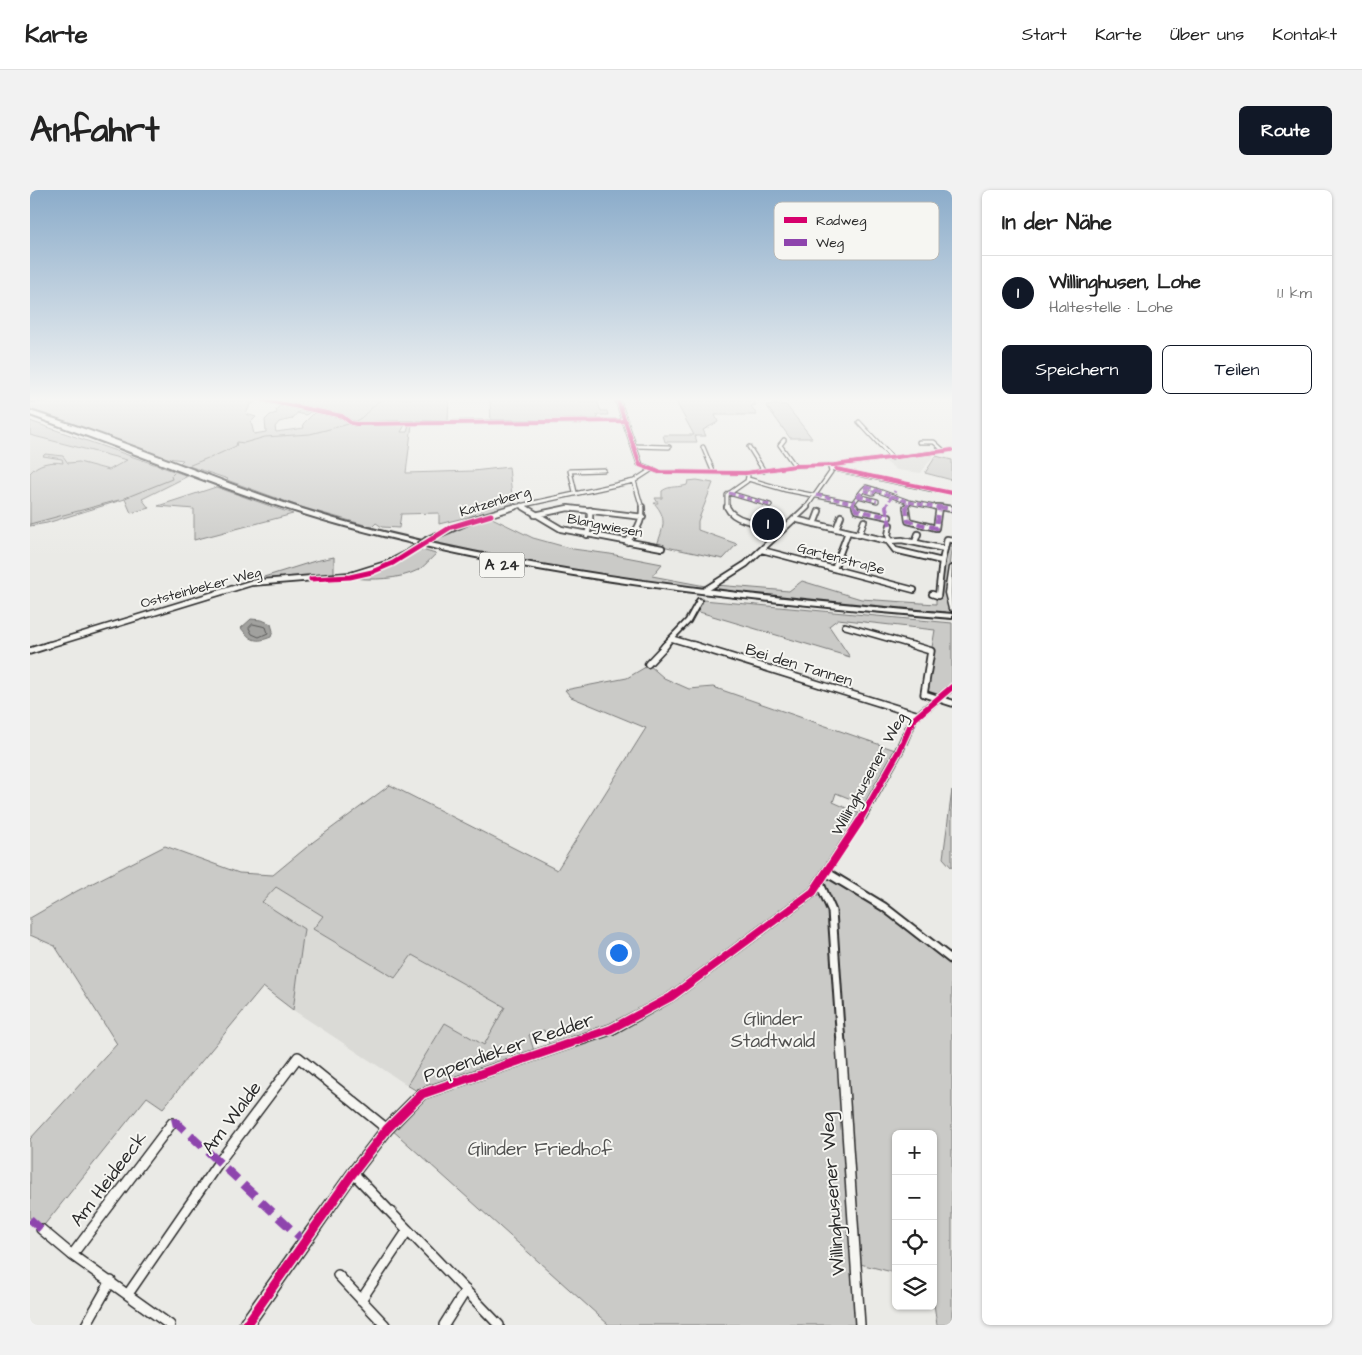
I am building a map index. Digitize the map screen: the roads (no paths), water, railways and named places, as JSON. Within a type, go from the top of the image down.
[{"type":"highway","name":"A 24","points":[[125,451],[306,516],[447,553],[555,575],[658,591],[743,602],[952,620]]},
{"type":"highway","name":"A 24","points":[[135,451],[301,511],[389,536],[452,551],[538,568],[650,586],[743,598],[952,616]]},
{"type":"street","points":[[636,451],[640,465],[651,470],[746,472],[794,466],[828,467],[944,451]]},
{"type":"street","points":[[705,451],[713,471]]},
{"type":"street","points":[[751,451],[764,471]]},
{"type":"street","points":[[784,451],[794,466]]},
{"type":"street","points":[[885,451],[892,458]]},
{"type":"street","points":[[828,467],[934,490]]},
{"type":"street","points":[[705,590],[746,564],[794,519],[816,495],[831,472],[828,467]]},
{"type":"street","points":[[575,492],[570,469],[604,470]]},
{"type":"street","name":"Katzenberg","points":[[408,553],[451,527],[521,505],[634,481],[651,470]]},
{"type":"street","points":[[746,472],[748,479]]},
{"type":"street","points":[[748,479],[786,490],[854,503]]},
{"type":"street","points":[[748,479],[729,493],[726,498],[728,511],[734,517],[786,526]]},
{"type":"street","points":[[627,542],[637,530],[643,517],[643,509],[634,481]]},
{"type":"street","points":[[889,517],[856,510],[854,503],[863,490],[873,493],[876,490],[909,502],[952,509]]},
{"type":"street","points":[[729,493],[770,505]]},
{"type":"street","points":[[858,496],[877,501]]},
{"type":"street","points":[[909,502],[905,508],[908,521],[936,528],[939,507]]},
{"type":"street","name":"Blangwiesen","points":[[521,505],[561,529],[662,548]]},
{"type":"street","points":[[535,515],[568,508],[643,517]]},
{"type":"street","points":[[587,535],[590,524],[590,510]]},
{"type":"street","points":[[814,524],[820,511]]},
{"type":"street","points":[[836,529],[841,516]]},
{"type":"street","points":[[794,519],[859,535],[915,542],[945,549]]},
{"type":"street","points":[[859,535],[864,521]]},
{"type":"street","points":[[890,524],[888,535],[895,550],[942,561]]},
{"type":"street","points":[[834,569],[848,532]]},
{"type":"street","points":[[915,542],[918,534]]},
{"type":"street","points":[[932,594],[938,596],[942,561],[947,539],[952,540]]},
{"type":"street","name":"Gartenstraße","points":[[762,550],[914,590]]},
{"type":"street","name":"Oststeinbeker Weg","points":[[30,651],[251,583],[284,579],[350,577],[372,572],[393,563],[408,553]]},
{"type":"street","points":[[952,567],[948,593],[952,609]]},
{"type":"street","points":[[648,664],[688,621],[699,601]]},
{"type":"street","points":[[845,626],[931,651],[924,694],[952,704]]},
{"type":"street","name":"Bei den Tannen","points":[[673,639],[918,715]]},
{"type":"street","name":"Willinghusener Weg","points":[[860,1325],[832,911],[820,884],[862,817],[918,715],[952,687]]},
{"type":"street","points":[[826,872],[884,907],[952,960]]},
{"type":"street","name":"Papendieker Redder","points":[[246,1325],[353,1173],[387,1129],[422,1094],[611,1029],[671,997],[765,929],[820,884]]},
{"type":"street","name":"Am Walde","points":[[128,1294],[219,1162],[298,1057],[387,1129]]},
{"type":"street","name":"Am Heideeck","points":[[72,1255],[172,1122]]},
{"type":"street","points":[[353,1173],[499,1325]]},
{"type":"street","points":[[41,1229],[72,1255],[111,1281],[170,1325]]},
{"type":"street","points":[[361,1300],[408,1230]]},
{"type":"street","points":[[338,1275],[385,1325]]},
{"type":"street","points":[[86,1325],[111,1281]]},
{"type":"street","points":[[444,1325],[466,1290]]},
{"type":"water","points":[[251,619],[262,620],[271,624],[273,631],[271,637],[254,640],[248,636],[241,628]]},
{"type":"waterway","points":[[210,458],[225,451]]},
{"type":"waterway","points":[[188,466],[208,458]]},
{"type":"waterway","points":[[125,498],[172,479],[171,476],[174,473]]},
{"type":"waterway","points":[[30,524],[119,500]]},
{"type":"tunnel","points":[[699,601],[705,590]]},
{"type":"place","name":"Willinghusen, Lohe","points":[[768,524]]},
{"type":"park label","name":"Glinder Stadtwald","points":[[773,1030]]},
{"type":"park label","name":"Glinder Friedhof","points":[[540,1149]]}]
